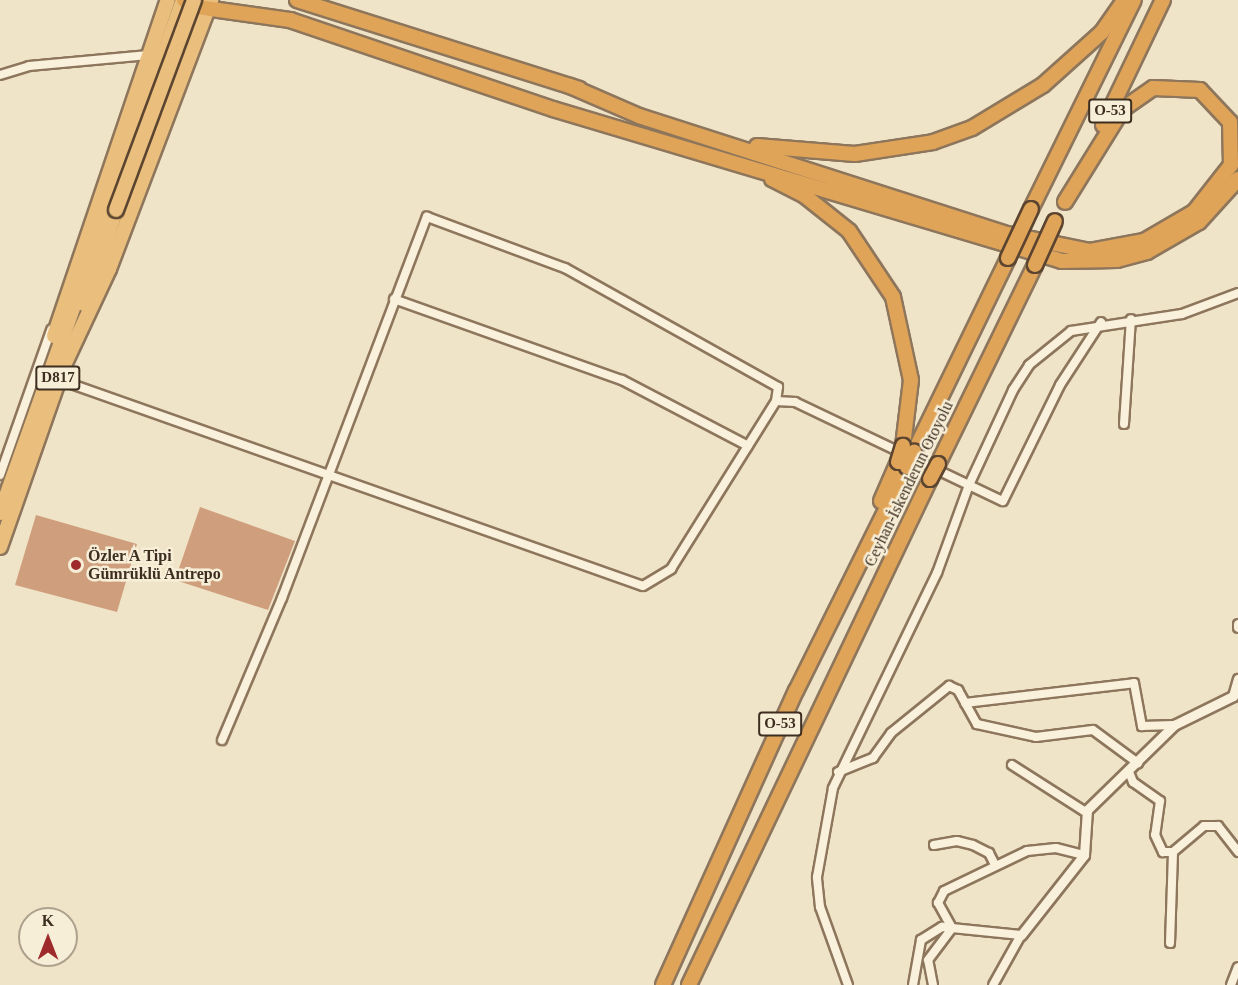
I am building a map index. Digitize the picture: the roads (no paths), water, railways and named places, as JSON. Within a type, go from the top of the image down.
[{"type":"highway","points":[[52,377],[58,312],[168,0]]},
{"type":"highway","points":[[184,0],[290,20],[553,109],[683,145],[999,243],[1088,263],[1137,255],[1175,239],[1220,203],[1238,179]]},
{"type":"highway","name":"D817","points":[[0,513],[52,377],[184,0]]},
{"type":"highway","name":"D817","points":[[0,547],[52,377],[65,363],[111,208],[194,0]]},
{"type":"highway","points":[[297,0],[768,149],[855,154],[893,150],[933,142],[1007,111],[1095,39],[1124,0]]},
{"type":"highway","name":"Ceyhan-İskenderun Otoyolu","points":[[663,985],[909,449],[1008,258],[1134,0]]},
{"type":"highway","name":"Ceyhan-İskenderun Otoyolu","points":[[689,985],[930,479],[1163,0]]},
{"type":"highway","points":[[65,363],[109,269],[210,4]]},
{"type":"highway","points":[[570,86],[639,116],[1065,249],[1144,241],[1194,212],[1231,165],[1230,122],[1200,90],[1153,88],[1122,110],[1065,202]]},
{"type":"highway","points":[[683,145],[804,196],[867,253],[893,297],[908,348],[911,407],[909,449]]},
{"type":"street","points":[[0,75],[29,66],[148,55]]},
{"type":"street","points":[[52,377],[327,473],[643,586],[671,569],[776,401],[778,387],[565,268],[435,218],[421,223],[394,299],[327,473],[222,740]]},
{"type":"street","points":[[848,985],[820,907],[817,877],[838,772],[937,573],[969,485],[1029,365],[1071,331],[1101,322],[1182,314],[1238,292]]},
{"type":"street","points":[[394,299],[622,380],[748,446]]},
{"type":"street","points":[[0,476],[58,312]]},
{"type":"street","points":[[1124,424],[1131,319]]},
{"type":"street","points":[[776,401],[795,402],[1003,501],[1060,385],[1101,322]]},
{"type":"street","points":[[993,985],[1021,935],[1084,855],[1087,813],[1174,725],[1233,696],[1238,680]]},
{"type":"street","points":[[965,703],[1134,683],[1142,726],[1174,725]]},
{"type":"street","points":[[838,772],[873,758],[891,733],[939,691],[949,686],[958,690],[970,718],[998,732],[1036,737],[1093,730],[1138,762]]},
{"type":"street","points":[[1012,765],[1087,813]]},
{"type":"street","points":[[1129,772],[1133,782],[1160,801],[1155,835],[1163,852],[1173,852],[1204,826],[1218,826],[1238,852]]},
{"type":"street","points":[[934,846],[957,841],[973,846],[989,853],[994,865]]},
{"type":"street","points":[[952,928],[938,903],[944,891],[1027,851],[1056,848],[1084,855]]},
{"type":"street","points":[[1170,943],[1173,852]]},
{"type":"street","points":[[913,985],[921,940],[942,927],[1021,935]]},
{"type":"street","points":[[933,985],[927,960],[952,928]]},
{"type":"street","points":[[1231,985],[1238,967]]},
{"type":"place","name":"Özler A Tipi Gümrüklü Antrepo","points":[[76,565]]}]
